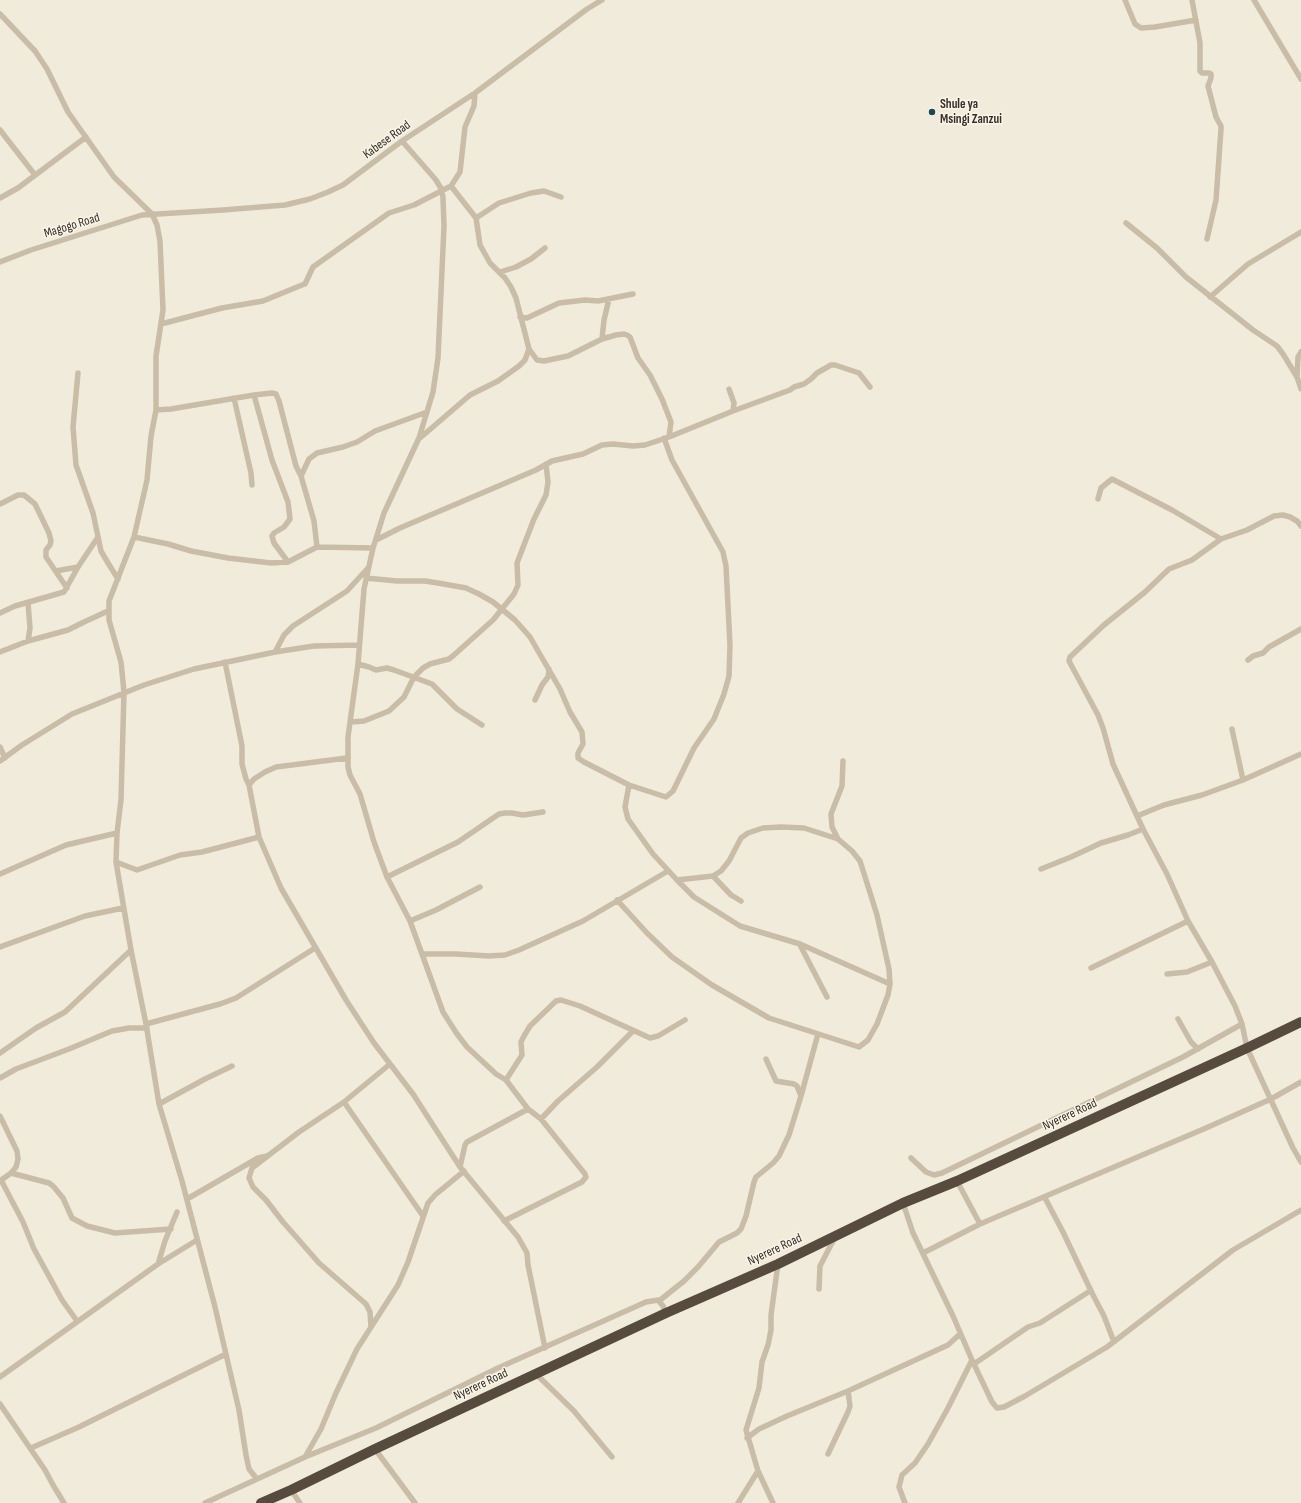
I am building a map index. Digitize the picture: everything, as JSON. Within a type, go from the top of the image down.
[{"type":"highway","name":"Nyerere Road","points":[[261,1503],[666,1313],[778,1264],[903,1203],[957,1181],[1301,1022]]},
{"type":"street","name":"Kabese Road","points":[[152,214],[284,205],[310,199],[343,185],[402,141],[475,93],[587,9],[602,0]]},
{"type":"street","points":[[1125,0],[1135,24],[1141,28],[1196,20]]},
{"type":"street","points":[[1192,0],[1200,43],[1200,71],[1210,74],[1211,78],[1208,86],[1216,117],[1221,126],[1217,177],[1218,188],[1207,239]]},
{"type":"street","points":[[1254,0],[1301,79]]},
{"type":"street","points":[[0,14],[39,57],[47,69],[68,112],[114,177],[152,214],[157,225],[160,241],[164,298],[156,356],[156,410],[151,436],[147,480],[134,537],[109,601],[108,611],[109,620],[121,662],[124,692],[121,800],[117,833],[116,862],[159,1104],[198,1240],[239,1410],[249,1469],[257,1479]]},
{"type":"street","points":[[161,324],[222,308],[263,301],[305,284],[313,267],[389,213],[414,205],[451,186],[460,172],[465,127],[474,106],[475,93]]},
{"type":"street","points":[[0,130],[35,175]]},
{"type":"street","points":[[0,198],[18,188],[86,137]]},
{"type":"street","points":[[402,141],[436,180],[442,190],[444,226],[438,358],[433,392],[419,438],[384,513],[373,548],[366,578],[358,664],[348,737],[347,758],[350,775],[360,794],[374,842],[387,877],[410,921],[444,1012],[457,1034],[481,1061],[496,1074],[506,1080],[528,1109],[541,1119],[585,1174],[586,1177],[582,1182],[504,1221]]},
{"type":"street","points":[[366,578],[397,582],[425,581],[466,588],[479,594],[502,609],[515,620],[530,637],[549,668],[570,712],[582,732],[583,744],[578,753],[578,758],[629,785],[665,798],[670,794],[694,748],[714,719],[728,685],[730,625],[727,599],[726,566],[723,552],[672,460],[666,437],[671,427],[670,419],[654,382],[638,358],[630,337],[624,334],[616,335],[602,339],[568,356],[544,361],[537,360],[529,349],[526,332],[513,292],[505,278],[490,263],[480,245],[476,218],[451,186]]},
{"type":"street","points":[[476,218],[499,203],[532,193],[544,191],[561,197]]},
{"type":"street","name":"Magogo Road","points":[[0,262],[31,250],[133,217],[152,214]]},
{"type":"street","points":[[1126,223],[1157,248],[1186,277],[1253,330],[1277,346],[1298,376]]},
{"type":"street","points":[[1210,296],[1248,264],[1301,232]]},
{"type":"street","points":[[500,272],[516,267],[531,259],[545,248]]},
{"type":"street","points":[[520,317],[527,318],[559,303],[585,300],[598,301],[633,294]]},
{"type":"street","points":[[602,339],[604,320],[609,299]]},
{"type":"street","points":[[419,438],[470,395],[498,380],[519,366],[525,360],[529,349]]},
{"type":"street","points":[[1301,352],[1298,356],[1298,376],[1301,390]]},
{"type":"street","points":[[376,540],[400,528],[536,470],[558,459],[583,454],[602,445],[613,444],[633,446],[645,444],[666,437],[790,390],[811,380],[817,373],[831,365],[859,373],[870,387]]},
{"type":"street","points":[[78,373],[73,427],[76,465],[93,513],[104,557],[118,579]]},
{"type":"street","points":[[728,389],[734,403],[732,411]]},
{"type":"street","points":[[156,410],[178,408],[254,395],[275,394],[278,398],[296,466],[301,476],[314,521],[317,547]]},
{"type":"street","points":[[254,395],[276,474],[286,493],[290,514],[288,522],[272,536],[274,542],[288,562]]},
{"type":"street","points":[[234,398],[251,473],[252,486]]},
{"type":"street","points":[[301,476],[309,459],[314,455],[358,442],[375,431],[427,412]]},
{"type":"street","points":[[351,722],[358,722],[389,711],[404,697],[414,677],[423,668],[430,664],[449,659],[454,656],[481,632],[516,591],[518,585],[517,563],[534,519],[546,495],[548,482],[546,464]]},
{"type":"street","points":[[1098,498],[1101,488],[1112,479],[1172,510],[1221,540]]},
{"type":"street","points":[[0,504],[18,495],[24,495],[35,504],[49,533],[51,541],[46,550],[46,557],[67,588]]},
{"type":"street","points":[[1301,526],[1294,518],[1279,514],[1247,530],[1221,540],[1192,560],[1169,569],[1129,606],[1104,625],[1070,657],[1069,661],[1098,715],[1113,764],[1143,829],[1164,869],[1188,921],[1212,962],[1242,1024],[1247,1048],[1293,1148],[1301,1162]]},
{"type":"street","points":[[0,613],[15,606],[60,593],[67,588],[78,567],[98,537]]},
{"type":"street","points":[[134,537],[168,544],[191,551],[228,558],[271,563],[288,562],[317,547],[373,548]]},
{"type":"street","points":[[275,652],[284,635],[293,626],[347,591],[369,566]]},
{"type":"street","points":[[56,571],[78,567]]},
{"type":"street","points":[[28,603],[30,628],[28,641]]},
{"type":"street","points":[[0,652],[28,641],[68,630],[108,611]]},
{"type":"street","points":[[1248,660],[1253,656],[1263,653],[1301,628]]},
{"type":"street","points":[[0,748],[2,760],[22,745],[72,714],[124,692],[194,669],[275,652],[314,646],[359,645]]},
{"type":"street","points":[[225,662],[242,746],[242,764],[249,784],[259,837],[280,888],[346,1000],[374,1044],[413,1094],[462,1169],[518,1237],[527,1253],[528,1265],[545,1348]]},
{"type":"street","points":[[358,664],[376,670],[387,668],[432,684],[460,711],[482,725]]},
{"type":"street","points":[[535,700],[542,685],[547,680],[549,668]]},
{"type":"street","points":[[1232,729],[1244,780]]},
{"type":"street","points":[[1137,816],[1159,806],[1202,795],[1244,780],[1301,754]]},
{"type":"street","points":[[249,784],[265,772],[276,767],[347,758]]},
{"type":"street","points":[[838,839],[832,827],[831,814],[842,786],[843,761]]},
{"type":"street","points":[[629,785],[625,807],[628,819],[653,854],[694,897],[740,926],[800,944],[890,984]]},
{"type":"street","points":[[387,877],[458,842],[499,814],[512,812],[523,815],[543,812]]},
{"type":"street","points":[[617,900],[647,933],[672,957],[712,985],[769,1018],[859,1047],[868,1040],[877,1024],[888,995],[890,984],[886,952],[877,915],[860,862],[852,851],[838,839],[804,828],[763,828],[741,838],[725,867],[713,876],[677,880]]},
{"type":"street","points":[[1041,869],[1102,842],[1143,829]]},
{"type":"street","points":[[0,874],[66,845],[117,833]]},
{"type":"street","points":[[116,862],[137,870],[180,855],[202,852],[259,837]]},
{"type":"street","points":[[422,954],[488,956],[505,955],[520,950],[583,921],[668,871]]},
{"type":"street","points":[[713,876],[731,895],[741,901]]},
{"type":"street","points":[[410,921],[480,887]]},
{"type":"street","points":[[0,947],[86,916],[123,908]]},
{"type":"street","points":[[1091,968],[1188,921]]},
{"type":"street","points":[[800,944],[827,997]]},
{"type":"street","points":[[0,1078],[16,1069],[112,1031],[146,1026],[236,998],[315,948]]},
{"type":"street","points":[[0,1053],[14,1045],[36,1028],[65,1012],[131,950]]},
{"type":"street","points":[[1167,974],[1186,972],[1212,962]]},
{"type":"street","points":[[506,1080],[522,1055],[521,1042],[530,1026],[556,1001],[561,1000],[580,1006],[650,1038],[654,1038],[685,1020]]},
{"type":"street","points":[[1178,1019],[1191,1042],[1198,1049]]},
{"type":"street","points":[[911,1158],[926,1172],[934,1175],[942,1173],[1198,1049],[1242,1024]]},
{"type":"street","points":[[541,1119],[558,1101],[597,1067],[633,1030]]},
{"type":"street","points":[[659,1301],[684,1281],[719,1242],[737,1233],[741,1229],[746,1216],[756,1177],[779,1156],[789,1135],[818,1034]]},
{"type":"street","points":[[766,1060],[776,1081],[794,1084],[797,1086],[801,1096]]},
{"type":"street","points":[[371,1327],[370,1312],[366,1304],[319,1264],[266,1200],[252,1187],[249,1178],[252,1168],[270,1156],[299,1132],[344,1102],[390,1064]]},
{"type":"street","points":[[159,1104],[232,1066]]},
{"type":"street","points":[[923,1253],[980,1224],[1045,1198],[1206,1128],[1270,1099],[1301,1082]]},
{"type":"street","points":[[344,1102],[423,1216]]},
{"type":"street","points":[[305,1457],[321,1429],[336,1393],[357,1350],[398,1285],[408,1262],[428,1203],[462,1169],[465,1145],[467,1142],[528,1109]]},
{"type":"street","points":[[0,1116],[17,1151],[18,1159],[16,1167],[11,1173],[0,1180],[11,1198],[38,1256],[62,1300],[77,1321]]},
{"type":"street","points":[[187,1199],[258,1158],[270,1156]]},
{"type":"street","points":[[11,1173],[49,1183],[63,1198],[72,1218],[87,1226],[115,1232],[150,1231],[171,1228]]},
{"type":"street","points":[[957,1181],[980,1224]]},
{"type":"street","points":[[1045,1198],[1063,1232],[1090,1291],[1104,1316],[1114,1342]]},
{"type":"street","points":[[903,1203],[913,1233],[973,1362],[997,1408],[1011,1404],[1054,1380],[1114,1342],[1233,1250],[1301,1210]]},
{"type":"street","points":[[158,1264],[165,1240],[177,1212]]},
{"type":"street","points":[[819,1289],[820,1266],[835,1237]]},
{"type":"street","points":[[0,1377],[158,1264],[198,1240]]},
{"type":"street","points":[[773,1503],[758,1471],[747,1438],[746,1430],[759,1388],[762,1362],[772,1330],[771,1315],[778,1264]]},
{"type":"street","points":[[905,1503],[899,1487],[902,1475],[915,1462],[928,1444],[973,1362],[1028,1327],[1040,1323],[1090,1291]]},
{"type":"street","points":[[205,1503],[305,1457],[376,1428],[498,1368],[646,1302],[656,1299],[659,1301],[666,1313]]},
{"type":"street","points":[[747,1438],[759,1429],[787,1416],[848,1391],[948,1345],[960,1334]]},
{"type":"street","points":[[31,1448],[79,1427],[226,1354]]},
{"type":"street","points":[[536,1374],[574,1411],[612,1457]]},
{"type":"street","points":[[828,1454],[850,1406],[848,1391]]},
{"type":"street","points":[[0,1404],[31,1448],[64,1503]]},
{"type":"street","points":[[375,1449],[415,1503]]},
{"type":"street","points":[[738,1503],[758,1471]]},
{"type":"street","points":[[291,1490],[300,1503]]},
{"type":"place","name":"Shule ya Msingi Zanzui","points":[[932,112]]}]
